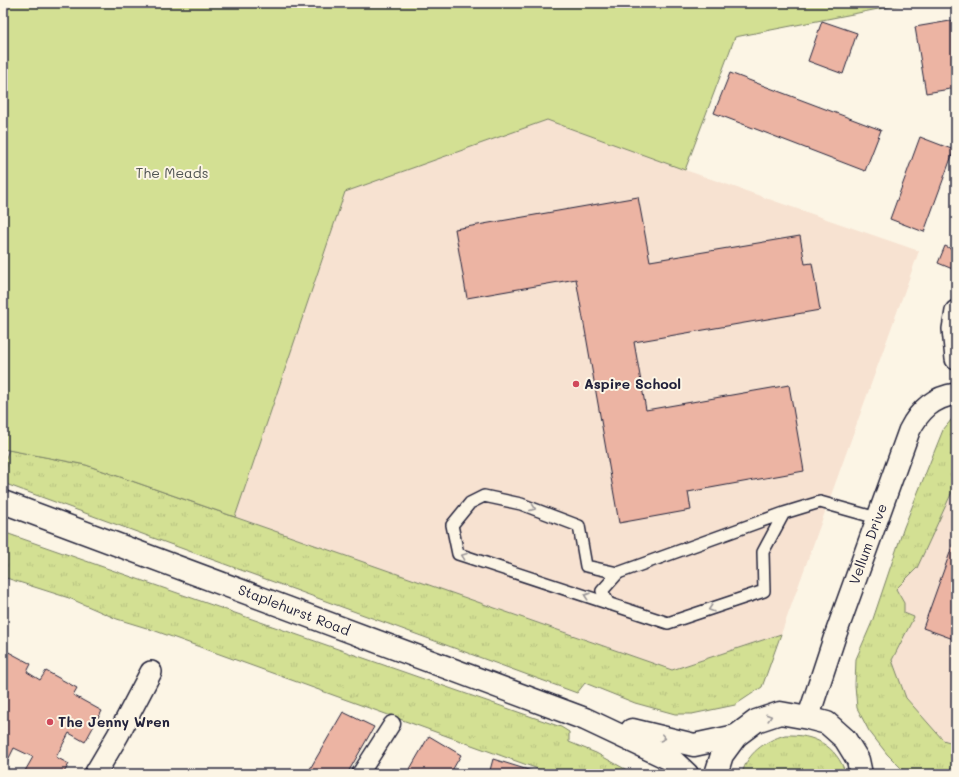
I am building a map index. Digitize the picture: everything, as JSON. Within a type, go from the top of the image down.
[{"type":"main road","name":"Staplehurst Road","points":[[3,502],[584,719],[672,760],[687,774]]},
{"type":"main road","points":[[716,774],[722,755],[736,736],[756,721],[780,713],[827,723],[846,739],[864,769]]},
{"type":"main road","name":"Staplehurst Road","points":[[584,719],[694,745],[736,736]]},
{"type":"street","points":[[956,311],[953,329],[956,359]]},
{"type":"street","name":"Vellum Drive","points":[[808,718],[834,639],[912,424],[919,414],[931,403],[944,396],[956,394]]},
{"type":"street","points":[[95,774],[118,735],[151,672]]},
{"type":"street","points":[[360,774],[392,724]]},
{"type":"lane","points":[[618,573],[586,566],[579,526],[521,504],[484,496],[470,503],[452,525],[458,554],[668,623],[764,591],[763,552],[784,513]]},
{"type":"lane","points":[[609,604],[602,591],[618,573],[784,513],[820,502],[877,518]]},
{"type":"shaded area","name":"Aspire School","points":[[547,120],[685,170],[919,251],[781,634],[672,670],[235,517],[345,192]]},
{"type":"shaded area","points":[[956,481],[956,744],[943,740],[906,698],[892,660],[914,617],[904,613],[904,603],[896,589],[917,568]]},
{"type":"green space","name":"The Meads","points":[[3,3],[909,3],[735,37],[685,170],[547,120],[345,192],[235,517],[86,465],[3,449]]},
{"type":"green space","points":[[956,414],[956,481],[917,568],[896,589],[904,603],[904,613],[914,617],[892,660],[906,698],[943,740],[956,744],[956,774],[907,774],[887,754],[869,731],[857,708],[855,685],[856,659],[872,622],[904,527],[943,430]]},
{"type":"green space","points":[[9,450],[86,465],[672,670],[781,634],[762,687],[735,705],[692,714],[675,714],[635,703],[585,683],[577,693],[3,483],[3,465]]},
{"type":"green space","points":[[3,532],[561,727],[569,732],[569,742],[596,753],[634,774],[552,774],[150,629],[117,619],[69,598],[3,577]]},
{"type":"green space","points":[[785,735],[796,735],[814,739],[823,743],[842,764],[846,774],[742,774],[748,760],[758,749],[764,744]]},
{"type":"building","points":[[956,20],[956,88],[926,93],[915,27]]},
{"type":"building","points":[[822,21],[857,33],[843,74],[808,61]]},
{"type":"building","points":[[730,73],[881,130],[865,171],[714,113]]},
{"type":"building","points":[[920,137],[954,150],[924,232],[890,219]]},
{"type":"building","points":[[638,197],[650,261],[800,236],[805,264],[812,263],[820,310],[634,342],[646,410],[789,385],[804,471],[688,492],[691,510],[619,523],[576,279],[467,298],[455,229]]},
{"type":"building","points":[[945,246],[956,251],[955,270],[938,263]]},
{"type":"building","points":[[956,536],[956,640],[923,628]]},
{"type":"building","name":"The Jenny Wren","points":[[3,649],[31,664],[27,672],[40,680],[46,671],[77,688],[73,695],[102,711],[85,742],[69,733],[56,757],[69,764],[63,774],[31,774],[25,771],[33,757],[14,748],[7,762],[3,760]]},
{"type":"building","points":[[343,712],[374,727],[347,774],[307,774]]},
{"type":"building","points":[[429,736],[461,755],[450,774],[407,774]]},
{"type":"building","points":[[493,759],[541,774],[489,774]]},
{"type":"place","name":"Aspire School","points":[[576,384]]},
{"type":"place","name":"The Jenny Wren","points":[[50,722]]}]
